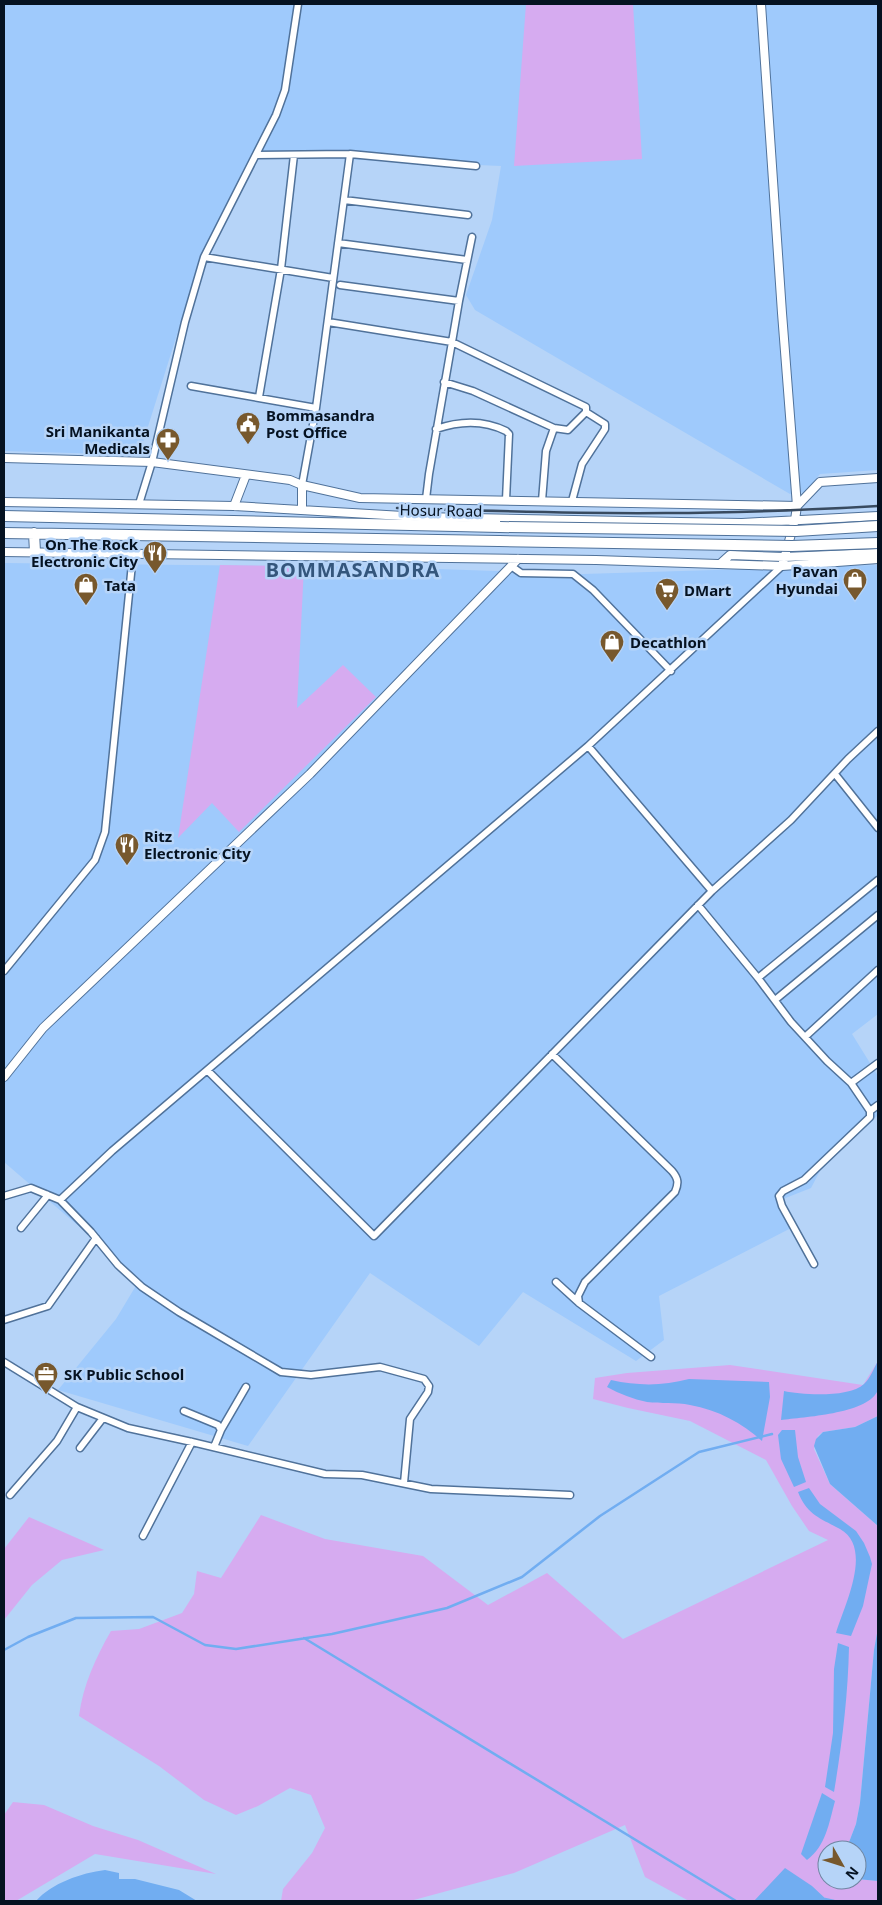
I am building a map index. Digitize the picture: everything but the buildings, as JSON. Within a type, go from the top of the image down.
[{"type":"highway","name":"Hosur Road","points":[[4,516],[500,527],[796,531],[878,526]]},
{"type":"highway","name":"Hosur Road","points":[[4,533],[792,546],[878,543]]},
{"type":"highway","points":[[34,533],[35,552]]},
{"type":"street","points":[[139,504],[152,462],[185,322],[204,257],[276,115],[285,90],[298,4]]},
{"type":"street","points":[[60,1200],[112,1151],[588,746],[671,670],[783,562],[797,506],[781,305],[761,4]]},
{"type":"street","points":[[256,155],[350,154],[476,166]]},
{"type":"street","points":[[302,509],[302,485],[316,408],[350,154]]},
{"type":"street","points":[[260,398],[281,269],[294,155]]},
{"type":"street","points":[[344,200],[468,214]]},
{"type":"street","points":[[426,499],[444,382],[472,237]]},
{"type":"street","points":[[338,243],[467,260]]},
{"type":"street","points":[[204,257],[333,278]]},
{"type":"street","points":[[340,285],[459,301]]},
{"type":"street","points":[[328,322],[452,342],[586,407],[586,412],[605,424],[605,429],[582,464],[572,501]]},
{"type":"street","points":[[444,382],[473,392],[554,428],[568,430],[586,412]]},
{"type":"street","points":[[191,386],[316,408]]},
{"type":"street","points":[[436,430],[480,422],[506,431],[509,434],[506,500]]},
{"type":"street","points":[[542,501],[546,450],[554,428]]},
{"type":"street","points":[[4,458],[152,462],[290,480],[302,485],[360,498],[797,506],[820,482],[878,478]]},
{"type":"street","points":[[234,506],[246,475]]},
{"type":"street","points":[[359,513],[360,498]]},
{"type":"street","points":[[4,502],[234,506],[429,517],[742,523],[878,516]]},
{"type":"street","points":[[739,556],[742,523]]},
{"type":"street","points":[[4,552],[518,558],[720,564],[878,559]]},
{"type":"street","points":[[720,564],[730,555],[783,562],[878,553]]},
{"type":"street","points":[[4,971],[95,860],[105,832],[133,554]]},
{"type":"street","points":[[4,1078],[43,1028],[310,774],[518,558]]},
{"type":"street","points":[[511,566],[521,573],[573,574],[593,590],[671,670]]},
{"type":"street","points":[[208,1071],[374,1236],[698,905],[791,820],[878,731]]},
{"type":"street","points":[[588,746],[712,891]]},
{"type":"street","points":[[834,774],[878,828]]},
{"type":"street","points":[[758,978],[878,880]]},
{"type":"street","points":[[698,905],[758,978],[781,1010],[827,1061],[851,1083],[870,1111],[870,1117],[804,1180],[783,1191],[779,1196],[782,1206],[814,1264]]},
{"type":"street","points":[[775,1000],[878,916]]},
{"type":"street","points":[[806,1036],[878,970]]},
{"type":"street","points":[[552,1054],[672,1171],[677,1177],[678,1184],[674,1192],[585,1282],[578,1296],[579,1303]]},
{"type":"street","points":[[851,1083],[878,1063]]},
{"type":"street","points":[[870,1111],[878,1105]]},
{"type":"street","points":[[4,1196],[31,1188],[60,1200],[96,1238],[118,1265],[142,1287],[186,1316],[281,1372],[311,1375],[380,1367],[424,1379],[428,1386],[428,1392],[410,1419],[404,1483]]},
{"type":"street","points":[[21,1228],[48,1196]]},
{"type":"street","points":[[4,1320],[48,1306],[96,1238]]},
{"type":"street","points":[[556,1282],[579,1303],[651,1357]]},
{"type":"street","points":[[4,1362],[77,1407],[128,1428],[325,1474],[362,1475],[431,1489],[570,1495]]},
{"type":"street","points":[[214,1447],[221,1430],[246,1387]]},
{"type":"street","points":[[10,1495],[57,1441],[77,1407]]},
{"type":"street","points":[[184,1411],[218,1425],[221,1430]]},
{"type":"street","points":[[80,1448],[103,1418]]},
{"type":"street","points":[[144,1536],[192,1442]]},
{"type":"shaded area","points":[[4,4],[878,4],[878,470],[820,474],[805,492],[790,494],[475,310],[466,295],[492,220],[501,166],[251,155],[204,249],[139,455],[4,451]]},
{"type":"shaded area","points":[[526,4],[633,4],[642,159],[514,166]]},
{"type":"shaded area","points":[[4,563],[379,567],[583,574],[878,565],[878,1014],[852,1034],[878,1076],[878,1115],[822,1167],[811,1188],[783,1199],[795,1226],[659,1296],[664,1340],[636,1361],[523,1292],[479,1346],[370,1273],[248,1446],[58,1390],[116,1319],[140,1279],[4,1162]]},
{"type":"shaded area","points":[[220,565],[304,566],[297,708],[343,665],[376,697],[239,832],[212,803],[178,838]]},
{"type":"shaded area","points":[[878,1361],[878,1416],[855,1427],[823,1432],[818,1436],[814,1449],[830,1484],[878,1526],[878,1628],[874,1650],[860,1803],[856,1824],[850,1840],[817,1840],[817,1890],[867,1890],[867,1880],[878,1881],[878,1901],[689,1901],[645,1877],[625,1825],[514,1873],[410,1901],[281,1901],[283,1889],[312,1853],[325,1828],[311,1795],[290,1788],[258,1806],[236,1815],[204,1800],[159,1766],[79,1716],[91,1672],[111,1631],[139,1629],[182,1613],[194,1594],[197,1571],[221,1578],[261,1515],[325,1539],[423,1556],[488,1605],[547,1573],[623,1639],[828,1540],[809,1531],[792,1506],[766,1460],[690,1421],[593,1399],[595,1378],[627,1373],[730,1365],[863,1385]]},
{"type":"shaded area","points":[[878,1361],[878,1389],[870,1399],[847,1410],[818,1416],[781,1420],[784,1391],[802,1394],[848,1392],[866,1382]]},
{"type":"shaded area","points":[[689,1379],[769,1382],[770,1397],[762,1441],[738,1423],[710,1410],[685,1404],[647,1402],[607,1387],[611,1380],[650,1384],[670,1383]]},
{"type":"shaded area","points":[[878,1416],[878,1526],[830,1484],[814,1446],[816,1439],[823,1432],[855,1427]]},
{"type":"shaded area","points":[[782,1430],[795,1430],[798,1457],[806,1482],[794,1487],[781,1459],[778,1435]]},
{"type":"shaded area","points":[[809,1488],[820,1504],[856,1531],[864,1543],[872,1564],[863,1606],[851,1636],[836,1633],[854,1578],[855,1549],[850,1538],[840,1529],[820,1519],[806,1506],[798,1492]]},
{"type":"shaded area","points":[[29,1517],[104,1550],[62,1560],[32,1585],[4,1620],[4,1549]]},
{"type":"shaded area","points":[[878,1628],[878,1881],[867,1880],[867,1840],[850,1840],[856,1824],[860,1803],[874,1650]]},
{"type":"shaded area","points":[[838,1643],[849,1647],[844,1720],[834,1792],[825,1787],[833,1733],[834,1669]]},
{"type":"shaded area","points":[[822,1793],[835,1801],[829,1826],[823,1840],[817,1840],[817,1850],[807,1860],[801,1854]]},
{"type":"shaded area","points":[[13,1802],[44,1805],[93,1826],[138,1840],[216,1874],[95,1854],[16,1901],[4,1901],[4,1815]]},
{"type":"shaded area","points":[[785,1868],[812,1886],[828,1901],[754,1901]]},
{"type":"shaded area","points":[[105,1870],[119,1873],[119,1879],[135,1879],[179,1890],[197,1901],[36,1901],[59,1884],[86,1874]]},
{"type":"waterway","points":[[4,1650],[28,1637],[76,1618],[153,1617],[205,1645],[236,1649],[332,1634],[447,1608],[522,1577],[600,1516],[699,1452],[772,1434]]},
{"type":"waterway","points":[[304,1638],[736,1901]]},
{"type":"waterway","points":[[825,1899],[834,1901]]},
{"type":"railway","points":[[397,508],[531,512],[693,513],[878,506]]},
{"type":"place","name":"Bommasandra Post Office","points":[[248,445]]},
{"type":"place","name":"Sri Manikanta Medicals","points":[[168,461]]},
{"type":"place","name":"On The Rock Electronic City","points":[[155,574]]},
{"type":"place","name":"Pavan Hyundai","points":[[855,601]]},
{"type":"place","name":"Tata","points":[[86,606]]},
{"type":"place","name":"DMart","points":[[667,611]]},
{"type":"place","name":"Decathlon","points":[[612,663]]},
{"type":"place","name":"Ritz Electronic City","points":[[127,866]]},
{"type":"place","name":"SK Public School","points":[[46,1395]]},
{"type":"district","name":"BOMMASANDRA","points":[[353,569]]}]
